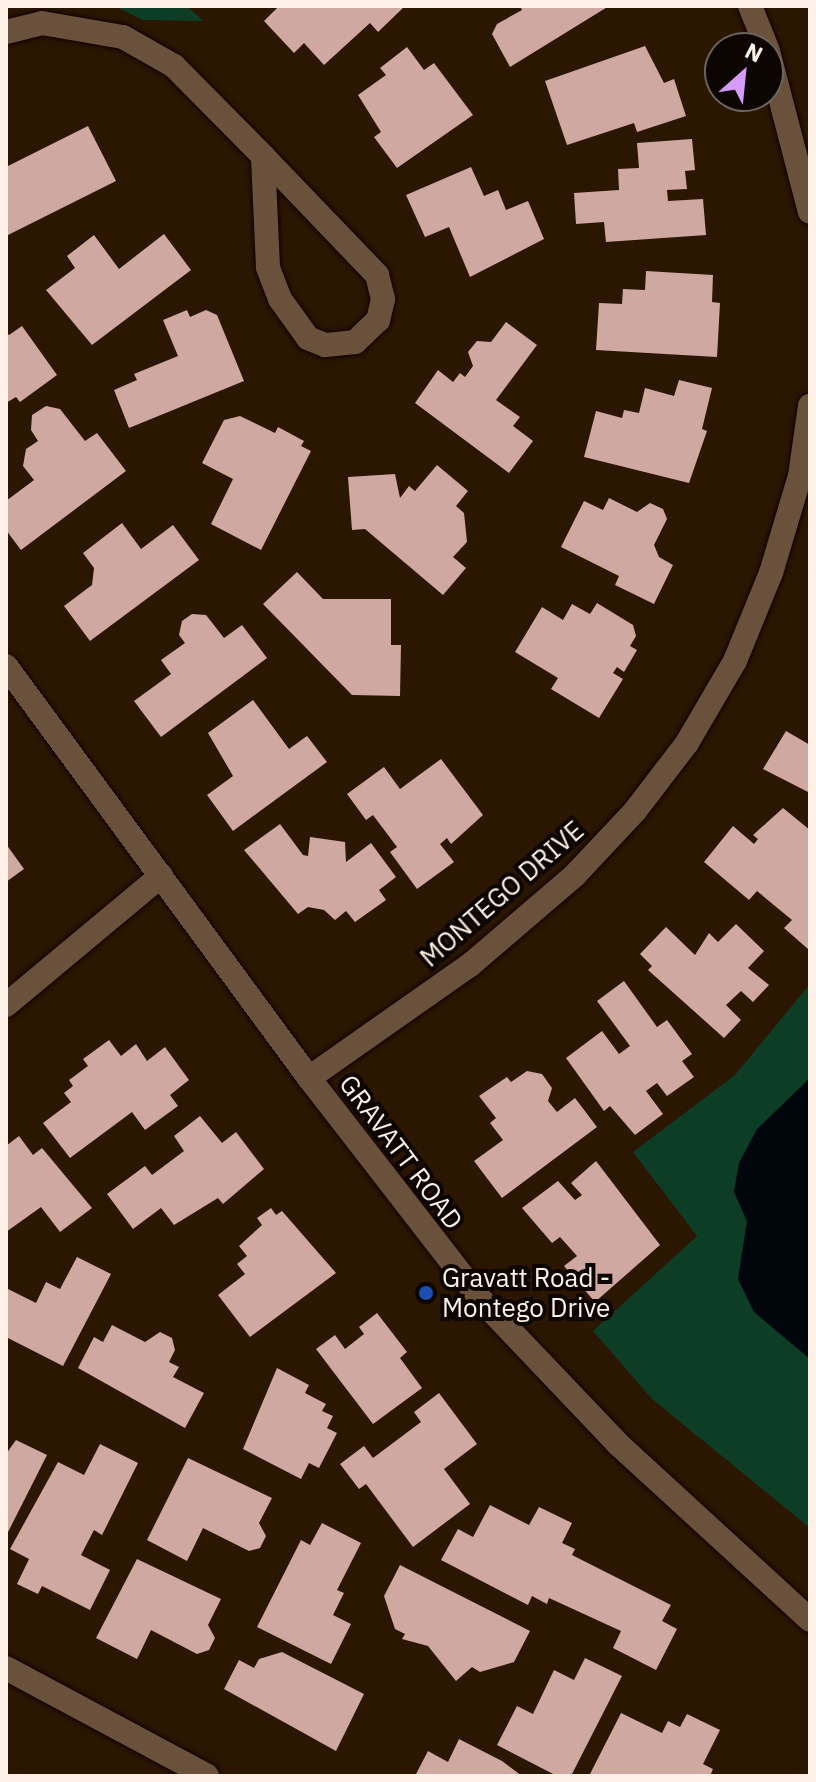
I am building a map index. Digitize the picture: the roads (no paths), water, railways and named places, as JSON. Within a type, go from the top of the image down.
[{"type":"street","points":[[750,6],[761,32]]},
{"type":"street","points":[[6,32],[40,15],[123,37],[174,66],[263,156],[377,275],[383,299],[378,320],[355,342],[325,345],[308,338],[280,299],[268,267],[263,156]]},
{"type":"street","points":[[784,111],[810,212]]},
{"type":"street","name":"MONTEGO DRIVE","points":[[309,1078],[470,965],[574,876],[635,811],[687,743],[735,661],[771,573],[800,476],[810,406]]},
{"type":"street","name":"GRAVATT ROAD","points":[[6,666],[309,1078],[492,1311],[618,1444],[810,1620]]},
{"type":"street","points":[[6,1005],[161,876]]},
{"type":"street","points":[[6,1668],[207,1776]]},
{"type":"place","name":"Gravatt Road - Montego Drive","points":[[426,1293]]}]
